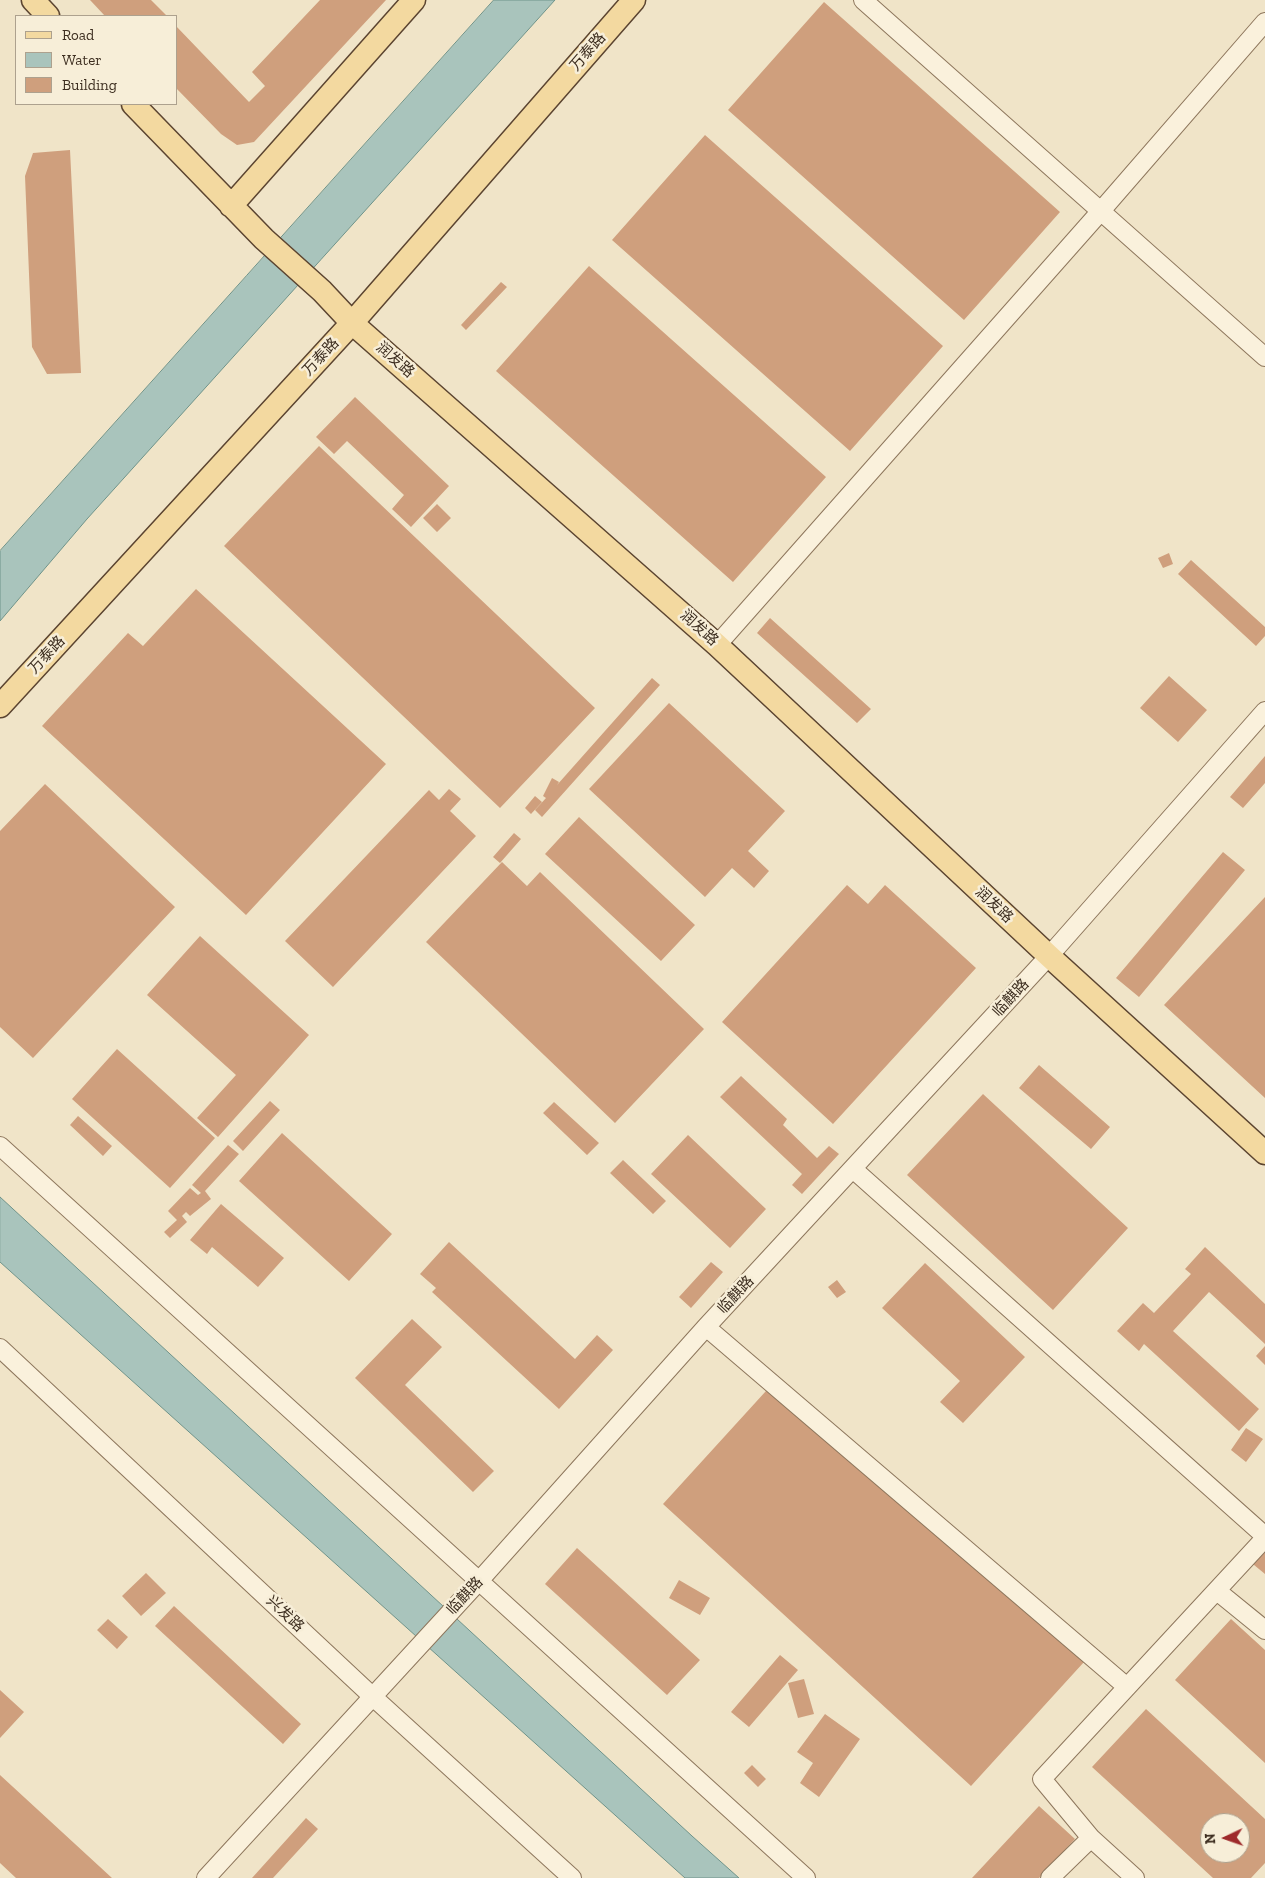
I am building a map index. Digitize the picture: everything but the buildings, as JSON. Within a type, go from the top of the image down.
[{"type":"main road","points":[[33,0],[47,15]]},
{"type":"main road","points":[[231,206],[414,0]]},
{"type":"main road","name":"万泰路","points":[[0,706],[352,323],[634,0]]},
{"type":"main road","name":"润发路","points":[[134,105],[264,239],[322,291],[352,323],[717,644],[1048,956],[1265,1153]]},
{"type":"street","points":[[863,0],[1265,358]]},
{"type":"street","points":[[717,644],[1100,212],[1265,22]]},
{"type":"street","name":"临麒路","points":[[206,1878],[479,1581],[706,1327],[1048,956],[1265,711]]},
{"type":"street","points":[[0,1146],[806,1878]]},
{"type":"street","points":[[853,1169],[1265,1537],[1042,1779],[1092,1838],[1135,1878]]},
{"type":"street","points":[[706,1327],[1127,1687]]},
{"type":"street","name":"兴发路","points":[[0,1348],[372,1696],[572,1878]]},
{"type":"street","points":[[1217,1590],[1265,1630]]},
{"type":"street","points":[[1050,1878],[1092,1838]]},
{"type":"water","points":[[494,0],[555,0],[87,519],[0,621],[0,551]]},
{"type":"water","points":[[0,1197],[739,1878],[685,1878],[0,1262]]}]
